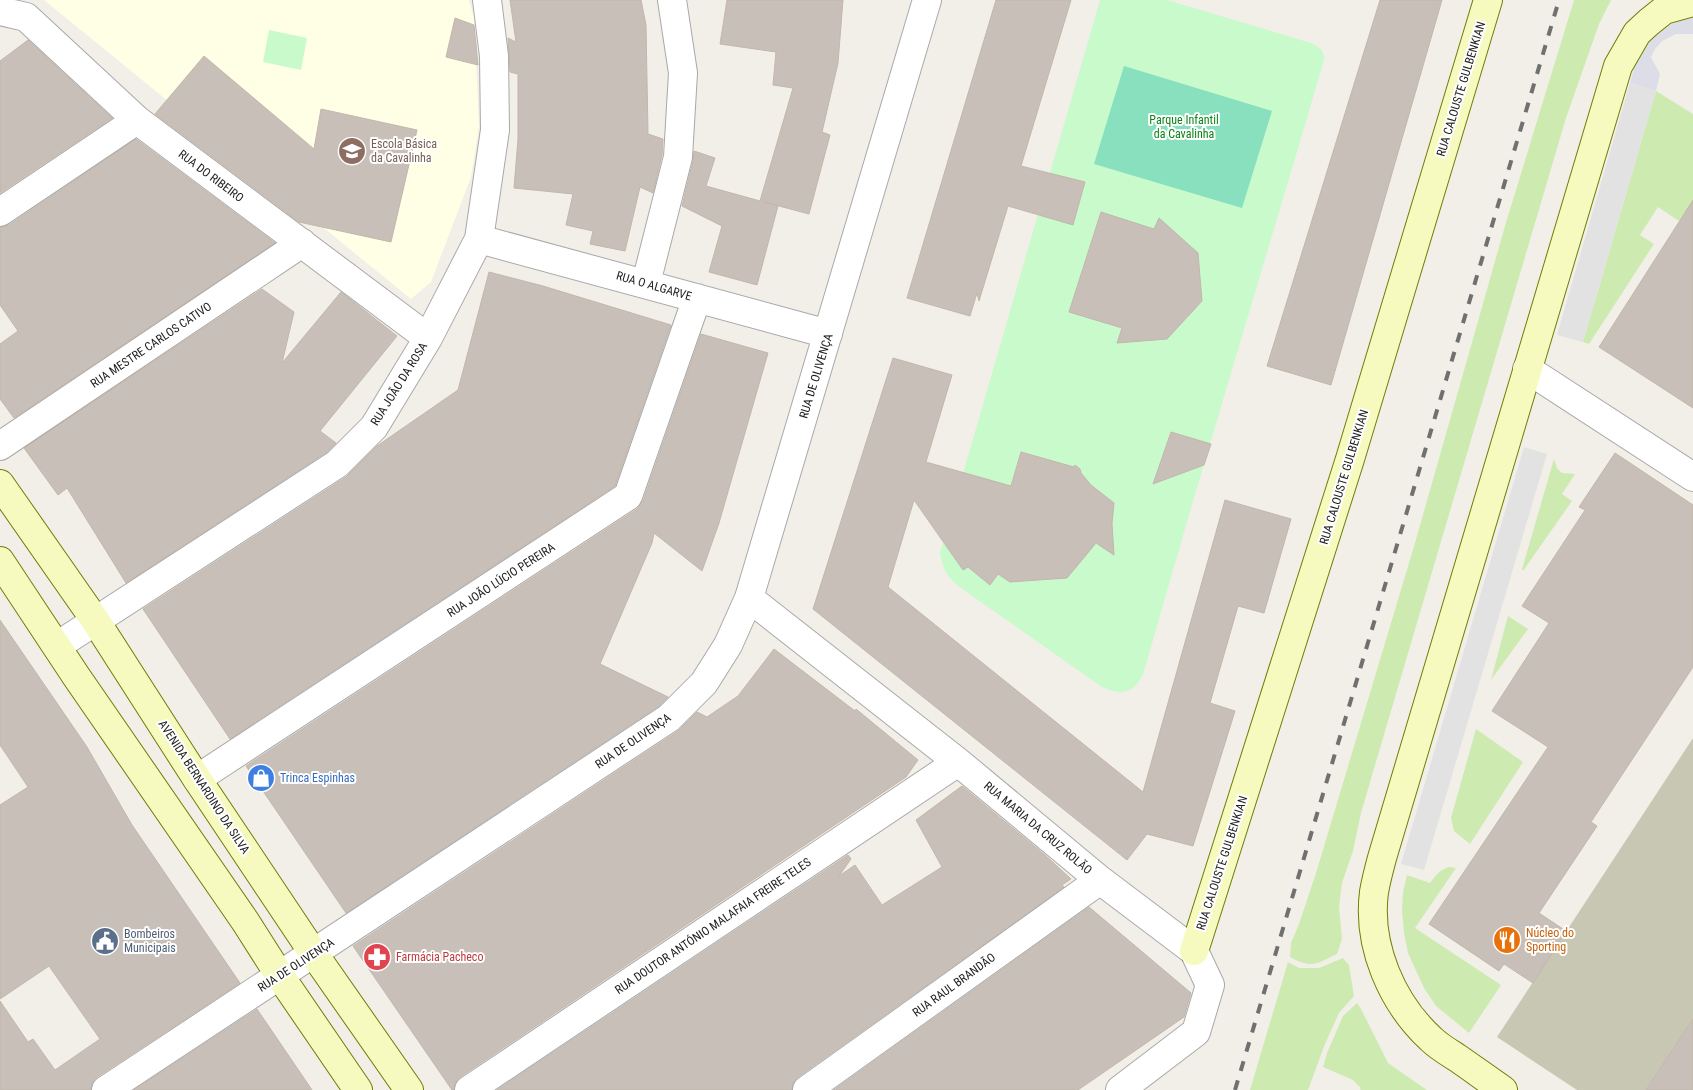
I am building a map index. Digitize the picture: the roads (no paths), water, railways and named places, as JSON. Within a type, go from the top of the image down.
[{"type":"street","name":"RUA JOÃO DA ROSA","points":[[57,646],[337,464],[374,427],[428,338],[479,239],[494,130],[494,56],[487,0]]},
{"type":"street","points":[[646,283],[678,157],[683,73],[672,0]]},
{"type":"street","name":"RUA DE OLIVENÇA","points":[[106,1090],[669,718],[704,683],[728,645],[749,598],[927,0]]},
{"type":"street","name":"RUA CALOUSTE GULBENKIAN","points":[[1194,951],[1350,459],[1488,0]]},
{"type":"street","points":[[1503,1090],[1432,1041],[1412,1020],[1398,1000],[1386,976],[1378,950],[1374,923],[1374,893],[1382,858],[1618,66],[1637,33],[1649,22],[1664,10],[1693,2]]},
{"type":"street","name":"RUA DO RIBEIRO","points":[[0,11],[26,17],[138,120],[428,338]]},
{"type":"street","points":[[0,212],[138,120]]},
{"type":"street","name":"RUA O ALGARVE","points":[[479,239],[828,334]]},
{"type":"street","name":"RUA MESTRE CARLOS CATIVO","points":[[0,446],[302,243]]},
{"type":"street","name":"RUA JOÃO LÚCIO PEREIRA","points":[[198,779],[628,496],[697,298]]},
{"type":"street","points":[[1528,369],[1693,477]]},
{"type":"street","name":"AVENIDA BERNARDINO DA SILVA","points":[[0,484],[95,620],[314,954],[409,1090]]},
{"type":"street","points":[[0,561],[245,920],[280,976],[358,1090]]},
{"type":"street","name":"RUA MARIA DA CRUZ ROLÃO","points":[[749,598],[958,762],[1100,880],[1194,951],[1210,984],[1196,1032],[1131,1088]]},
{"type":"street","name":"RUA DOUTOR ANTÓNIO MALAFAIA FREIRE TELES","points":[[469,1090],[958,762]]},
{"type":"street","name":"RUA RAUL BRANDÃO","points":[[807,1090],[1100,880]]},
{"type":"railway","points":[[1235,1090],[1559,0]]},
{"type":"place","name":"Escola Básica da Cavalinha","points":[[352,151]]},
{"type":"place","name":"Trinca Espinhas","points":[[261,778]]},
{"type":"place","name":"Núcleo do Sporting","points":[[1507,940]]},
{"type":"place","name":"Bombeiros Municipais","points":[[105,941]]},
{"type":"place","name":"Farmácia Pacheco","points":[[377,957]]},
{"type":"park label","name":"Parque Infantil da Cavalinha","points":[[1184,127]]}]
